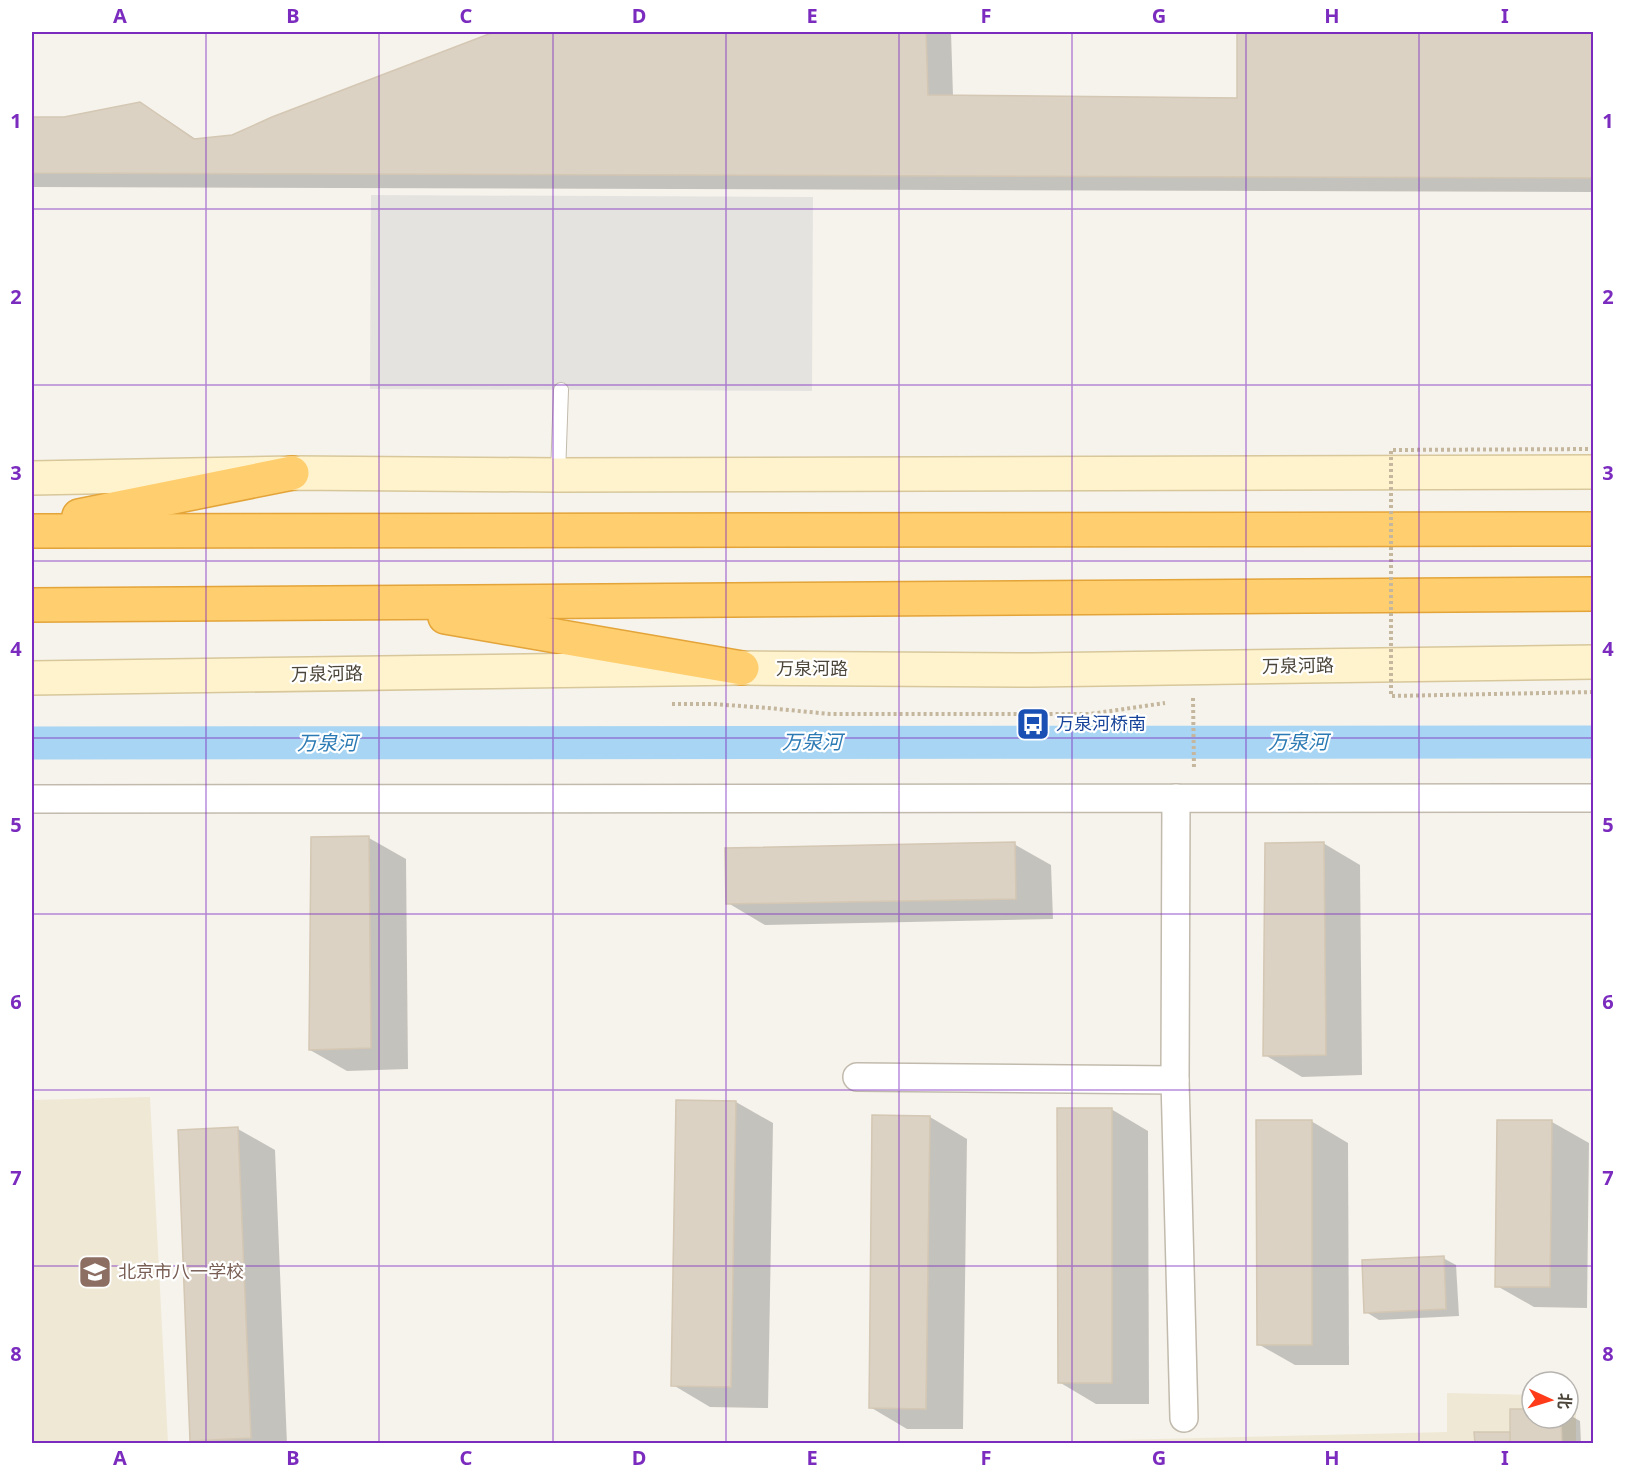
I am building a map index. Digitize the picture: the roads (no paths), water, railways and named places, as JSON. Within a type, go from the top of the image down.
[{"type":"highway","points":[[32,526],[292,473]]},
{"type":"highway","points":[[32,531],[1593,528]]},
{"type":"highway","points":[[32,605],[1593,594]]},
{"type":"highway","points":[[361,603],[742,668]]},
{"type":"street","points":[[32,478],[292,473],[558,475],[1593,472]]},
{"type":"street","name":"万泉河路","points":[[32,678],[742,668],[1033,670],[1593,662]]},
{"type":"street","points":[[1184,1418],[1176,1080],[1185,798]]},
{"type":"street","points":[[32,799],[1593,798]]},
{"type":"street","points":[[857,1077],[1176,1080]]},
{"type":"lane","points":[[558,475],[561,390]]},
{"type":"waterway","name":"万泉河","points":[[32,743],[1594,742]]},
{"type":"place","name":"万泉河桥南","points":[[1033,724]]},
{"type":"place","name":"北京市八一学校","points":[[95,1272]]}]
